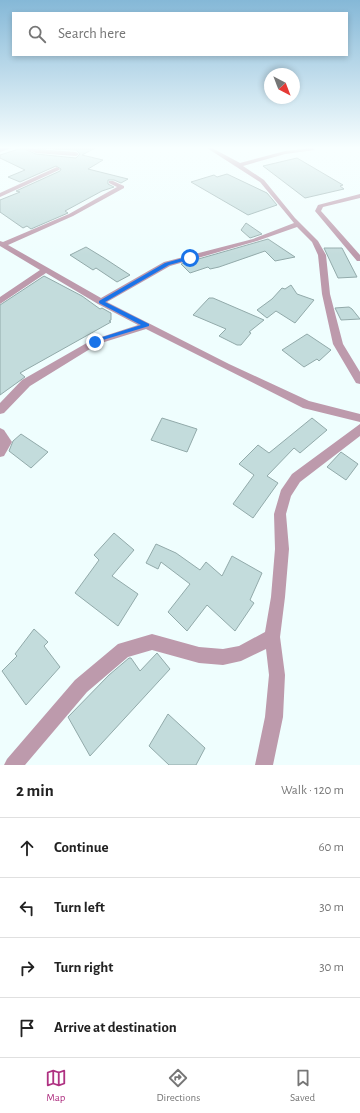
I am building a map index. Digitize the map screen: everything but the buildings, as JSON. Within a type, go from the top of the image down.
[{"type":"street","points":[[0,195],[25,184]]},
{"type":"street","points":[[2,243],[71,215],[122,187],[115,184]]},
{"type":"street","points":[[263,184],[270,189],[298,224],[315,241],[322,255],[326,294],[338,344],[360,380]]},
{"type":"street","points":[[360,196],[328,203],[320,206],[318,211],[360,259]]},
{"type":"street","points":[[101,302],[167,264],[255,240],[298,224]]},
{"type":"street","points":[[2,243],[101,302],[226,366],[307,405],[360,418]]},
{"type":"street","points":[[0,301],[46,268]]},
{"type":"street","points":[[0,410],[26,383],[95,342],[147,325]]},
{"type":"street","points":[[264,765],[274,717],[277,675],[272,637],[278,597],[282,549],[280,514],[285,494],[296,478],[360,429]]},
{"type":"street","points":[[0,433],[6,442],[0,452]]},
{"type":"street","points":[[13,765],[81,686],[124,650],[152,642],[199,655],[223,657],[241,653],[272,637]]},
{"type":"route","points":[[95,342],[147,325],[101,302],[167,264],[190,258]]}]
